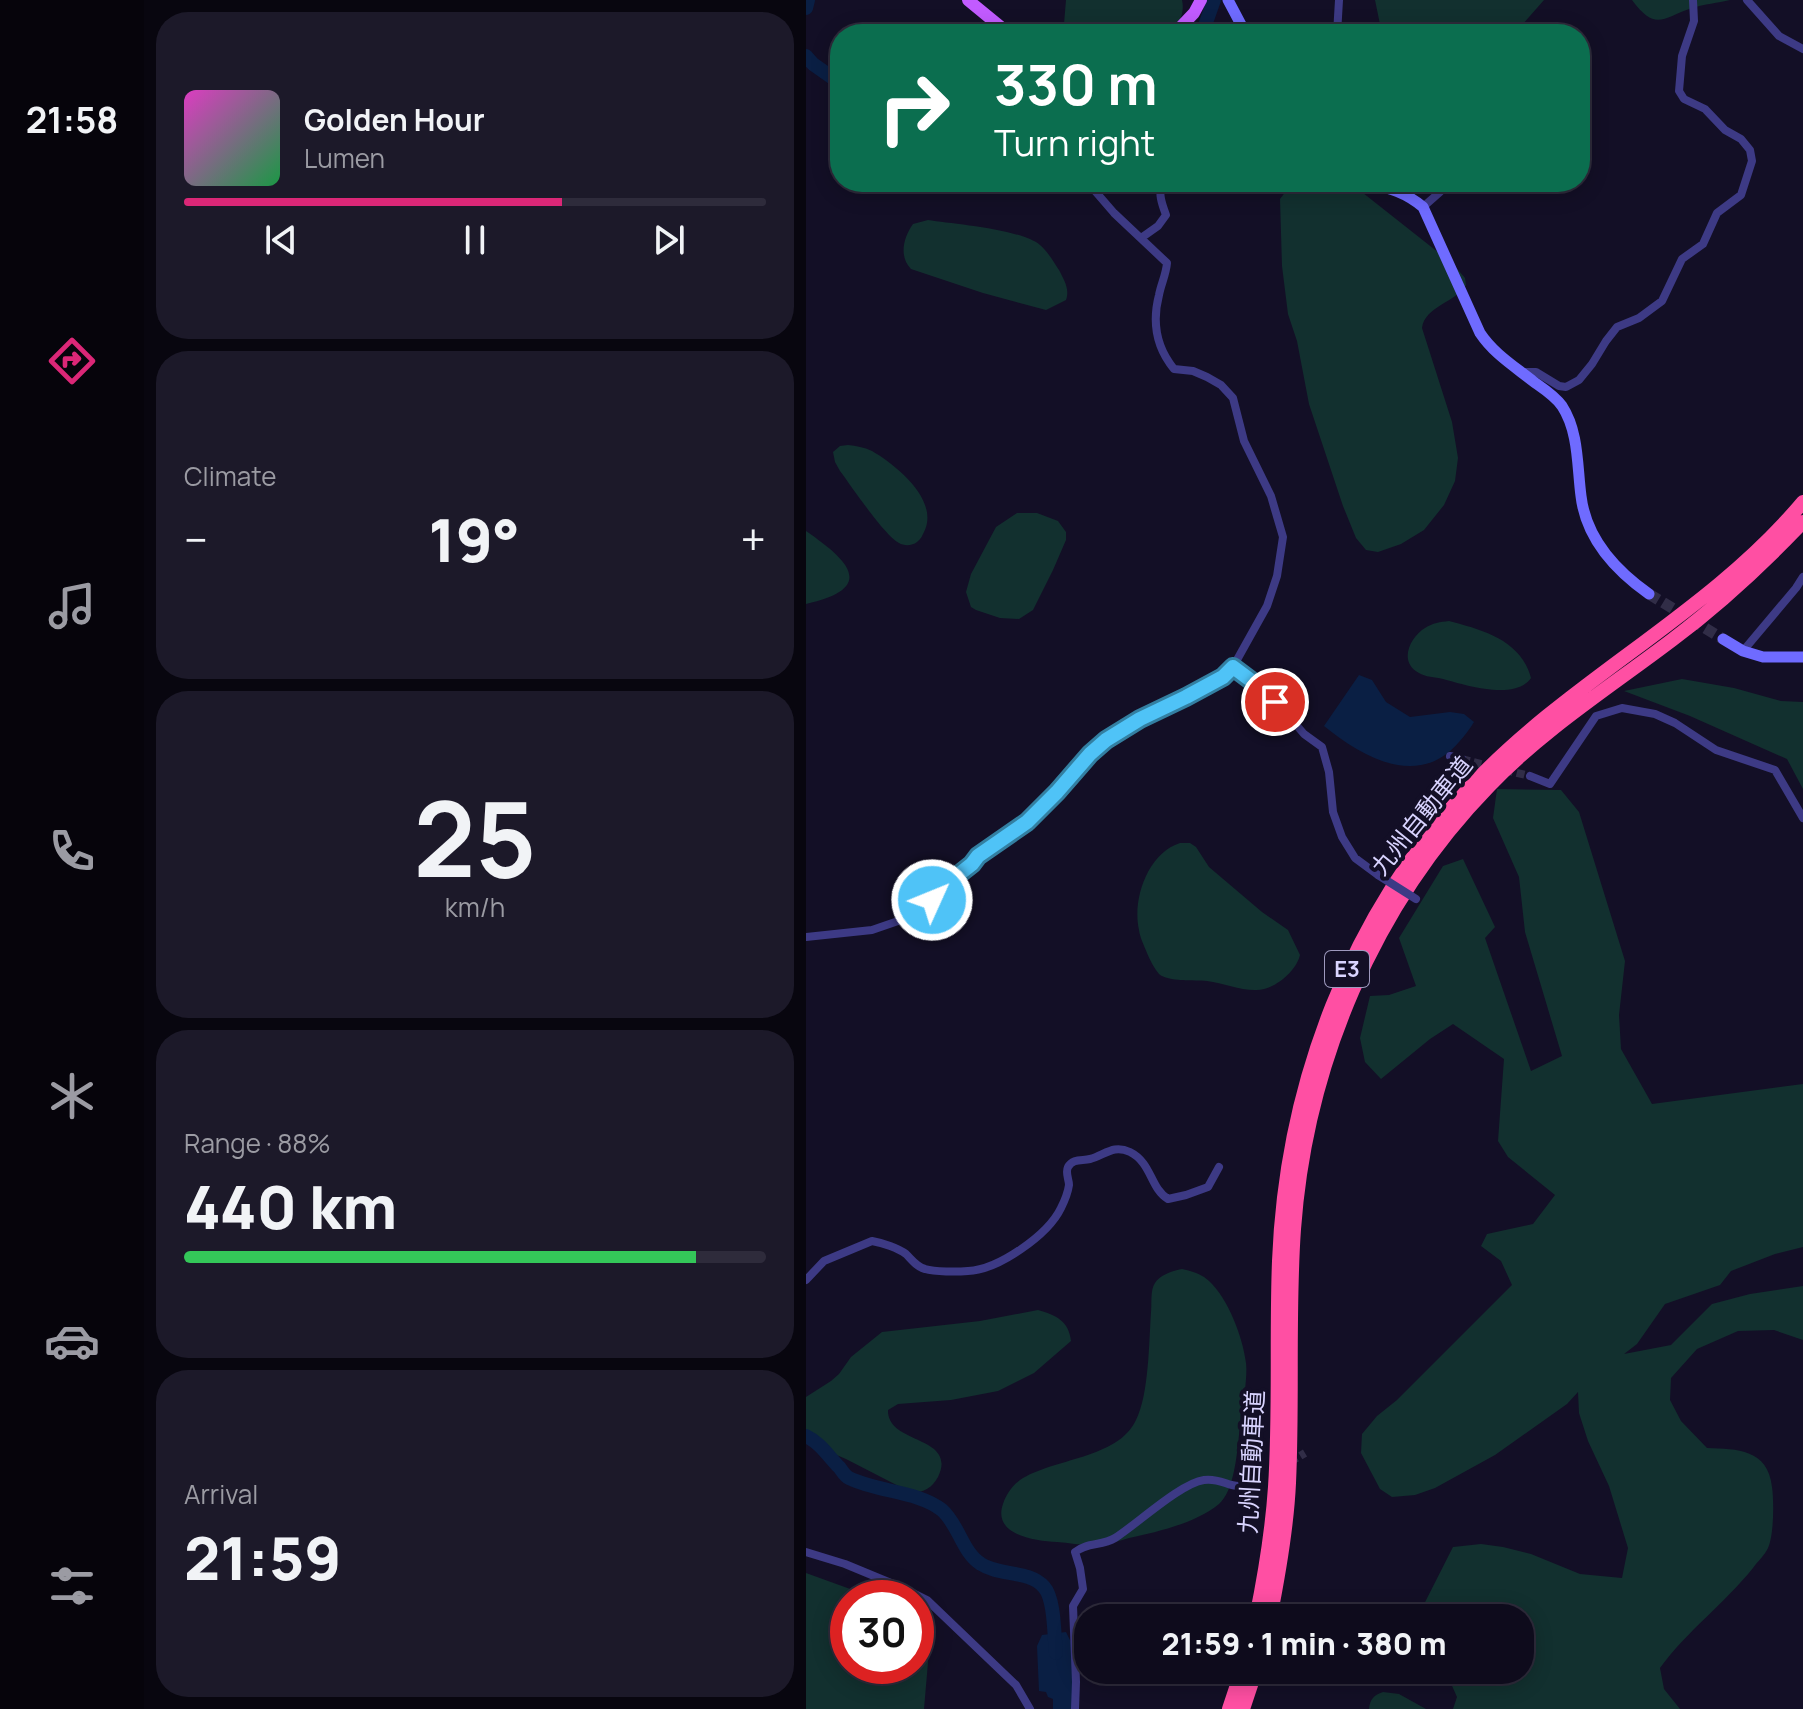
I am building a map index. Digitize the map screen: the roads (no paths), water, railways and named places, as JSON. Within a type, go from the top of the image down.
[{"type":"highway","name":"九州自動車道","points":[[1259,1604],[1271,1539],[1275,1485],[1279,1259],[1290,1156],[1308,1073],[1327,1018],[1354,956],[1409,862],[1452,807],[1500,756],[1555,709],[1659,633],[1723,581],[1749,559],[1803,502]]},
{"type":"highway","name":"九州自動車道","points":[[1273,1604],[1289,1484],[1293,1258],[1300,1180],[1320,1080],[1338,1026],[1360,975],[1414,877],[1442,839],[1489,786],[1566,717],[1721,601],[1756,571],[1803,522]]},
{"type":"highway","points":[[1229,1709],[1237,1684]]},
{"type":"highway","points":[[1243,1709],[1251,1684]]},
{"type":"main road","points":[[968,0],[997,24]]},
{"type":"main road","points":[[1185,24],[1201,0]]},
{"type":"street","points":[[1228,0],[1241,24]]},
{"type":"street","points":[[1338,24],[1339,0]]},
{"type":"street","points":[[1521,372],[1536,372],[1566,387],[1579,380],[1617,327],[1639,318],[1662,301],[1682,259],[1703,244],[1717,213],[1741,195],[1752,161],[1747,145],[1725,130],[1705,109],[1684,99],[1679,91],[1682,56],[1694,21],[1693,0]]},
{"type":"street","points":[[1747,0],[1779,36],[1803,49]]},
{"type":"street","points":[[806,937],[872,930],[901,920],[932,900],[978,856],[1027,822],[1106,740],[1149,714],[1223,677],[1233,667],[1267,606],[1277,576],[1283,537],[1271,496],[1244,441],[1233,398],[1221,385],[1193,371],[1174,369],[1165,358],[1154,317],[1167,263],[1096,192]]},
{"type":"street","points":[[1141,238],[1164,221],[1166,215],[1159,192]]},
{"type":"street","points":[[1402,192],[1423,207],[1480,333],[1489,346],[1554,397],[1565,411],[1576,444],[1586,520],[1610,561],[1649,594]]},
{"type":"street","points":[[1423,207],[1440,192]]},
{"type":"street","points":[[1743,651],[1803,577]]},
{"type":"street","points":[[1723,639],[1743,651],[1763,657],[1803,657]]},
{"type":"street","points":[[1233,667],[1257,685],[1304,734],[1322,747],[1329,772],[1333,812],[1342,837],[1355,858],[1416,899]]},
{"type":"street","points":[[1530,776],[1550,784],[1590,722],[1596,716],[1622,708],[1655,714],[1675,723],[1716,750],[1775,770],[1803,818]]},
{"type":"street","points":[[1450,756],[1462,759]]},
{"type":"street","points":[[806,1280],[824,1261],[872,1241],[899,1250],[926,1269],[965,1272],[991,1266],[1019,1250],[1057,1214],[1068,1188],[1069,1166],[1076,1160],[1090,1159],[1107,1150],[1119,1149],[1142,1161],[1158,1189],[1168,1199],[1208,1187],[1219,1167]]},
{"type":"street","points":[[1075,1709],[1073,1606],[1083,1589],[1075,1552],[1082,1546],[1111,1540],[1188,1486],[1204,1480],[1246,1487],[1258,1480]]},
{"type":"street","points":[[806,1552],[845,1564],[927,1600],[1016,1685],[1030,1709]]},
{"type":"water","points":[[1359,675],[1372,680],[1386,702],[1410,717],[1450,712],[1464,714],[1474,722],[1459,742],[1443,756],[1427,764],[1391,764],[1373,758],[1324,726]]},
{"type":"water","points":[[1066,1632],[1072,1644],[1072,1709],[1053,1709],[1053,1699],[1046,1692],[1039,1691],[1037,1646],[1042,1635]]},
{"type":"waterway","points":[[806,8],[808,0]]},
{"type":"waterway","points":[[1206,24],[1214,0]]},
{"type":"waterway","points":[[806,56],[830,76]]},
{"type":"waterway","points":[[806,1436],[819,1445],[849,1478],[921,1499],[942,1510],[953,1523],[969,1553],[981,1564],[1022,1575],[1044,1587],[1052,1609],[1056,1653]]},
{"type":"tunnel","points":[[1649,594],[1723,639]]},
{"type":"tunnel","points":[[1462,759],[1492,767]]},
{"type":"tunnel","points":[[1505,770],[1530,776]]},
{"type":"tunnel","points":[[1290,1462],[1305,1453]]}]
